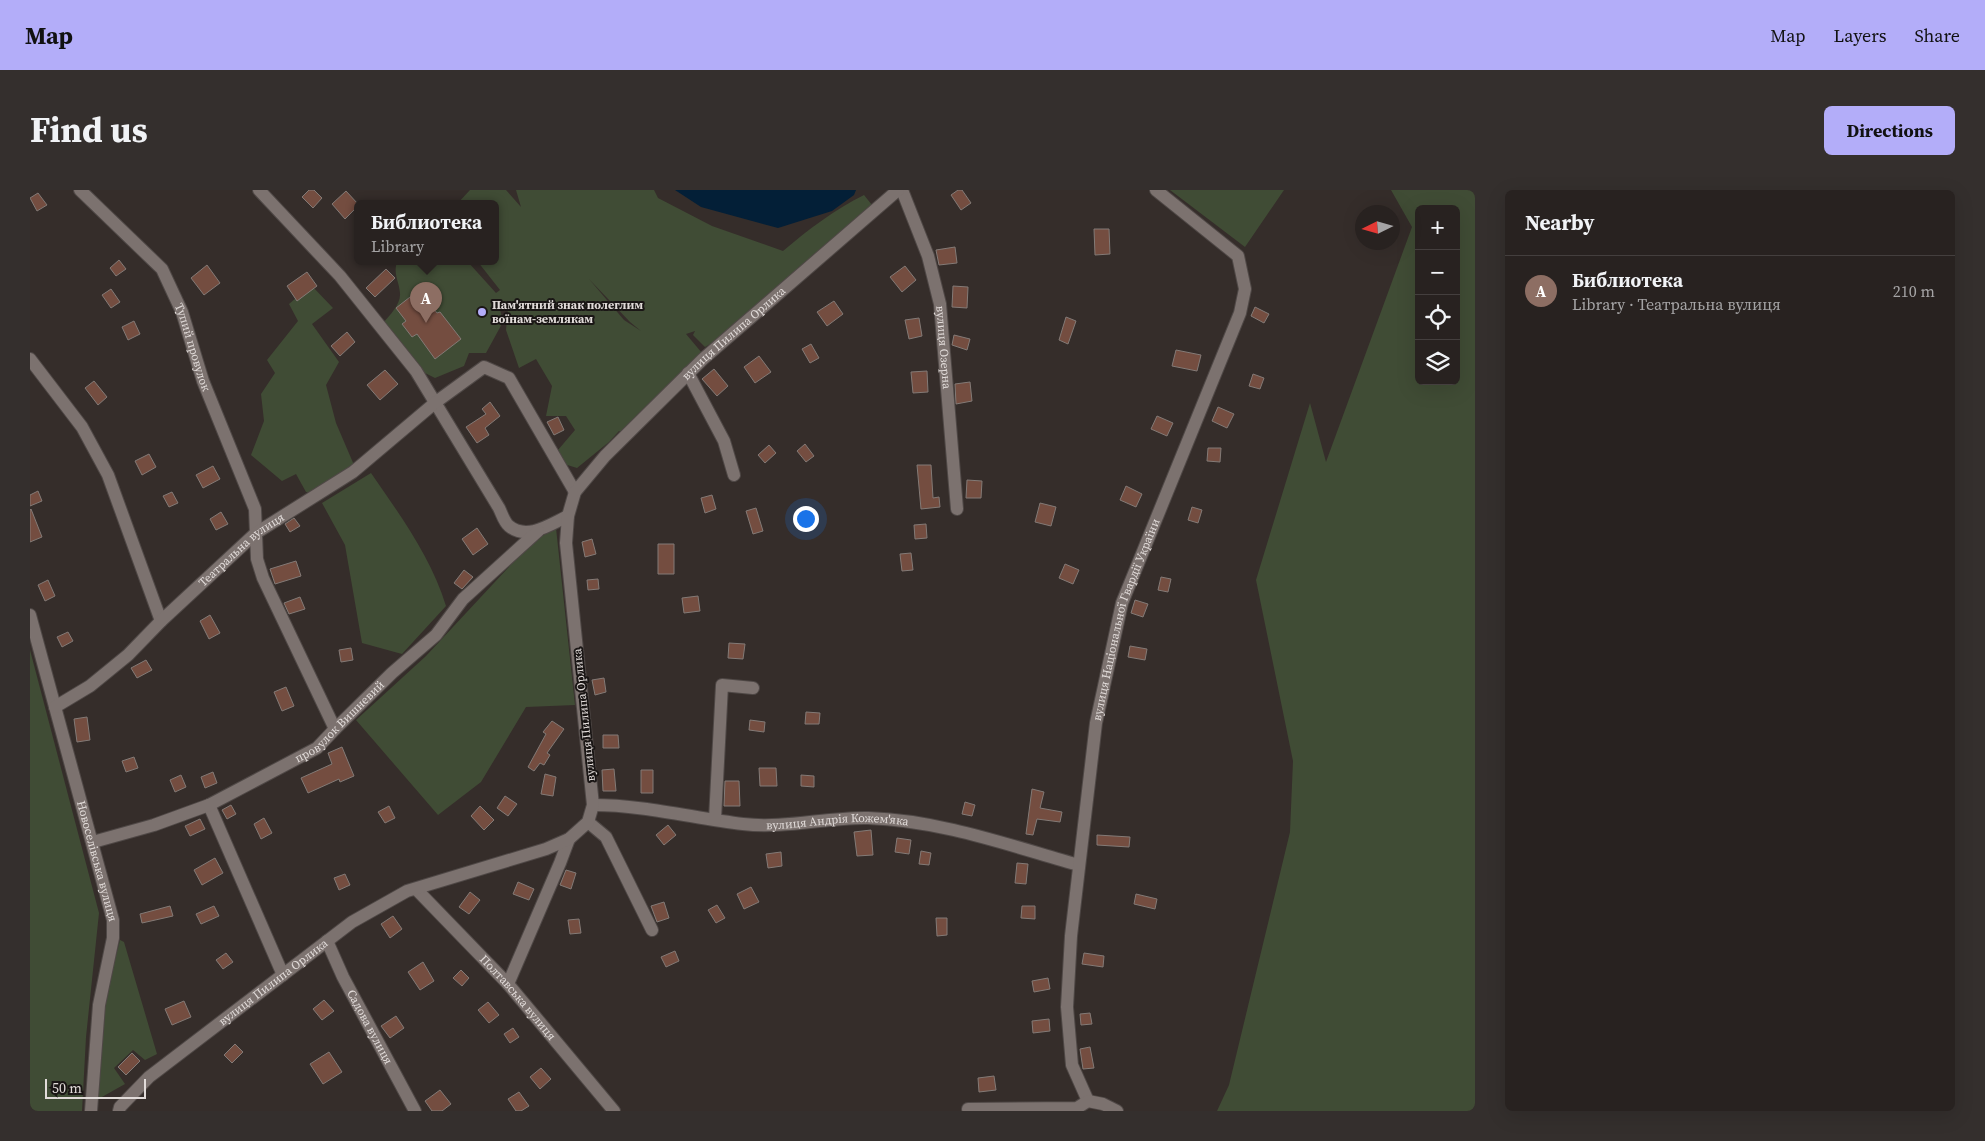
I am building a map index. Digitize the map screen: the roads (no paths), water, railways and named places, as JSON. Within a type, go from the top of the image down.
[{"type":"street","name":"Тупий провулок","points":[[80,190],[162,269],[182,312],[203,381],[256,509],[257,559],[263,578],[334,728]]},
{"type":"street","points":[[259,190],[340,276],[416,371],[499,508],[507,525],[519,531],[538,531]]},
{"type":"street","name":"вулиця Пилипа Орлика","points":[[119,1111],[120,1107],[149,1077],[352,922],[407,892],[546,849],[569,840],[588,822],[593,805],[566,543],[568,516],[575,492],[605,456],[688,373],[898,190]]},
{"type":"street","name":"вулиця Озерна","points":[[902,190],[928,256],[940,304],[957,510]]},
{"type":"street","name":"вулиця Національної Гвардії України","points":[[1088,1101],[1072,1065],[1067,1007],[1079,865],[1096,723],[1122,603],[1240,313],[1246,289],[1238,256],[1156,190]]},
{"type":"street","points":[[30,359],[82,427],[108,475],[161,621]]},
{"type":"street","name":"Театральна вулиця","points":[[55,707],[90,686],[128,655],[161,621],[256,533],[353,472],[436,402],[484,367],[509,378],[575,492]]},
{"type":"street","points":[[688,373],[724,440],[734,475]]},
{"type":"street","name":"провулок Вишневий","points":[[93,842],[154,825],[209,805],[318,748],[334,728],[392,673],[436,636],[463,599],[538,531],[568,516]]},
{"type":"street","name":"Новоселівська вулиця","points":[[30,615],[113,920],[112,938],[99,1005],[91,1111]]},
{"type":"street","points":[[715,819],[722,685],[753,688]]},
{"type":"street","points":[[209,805],[283,975]]},
{"type":"street","name":"вулиця Андрія Кожем'яка","points":[[593,805],[668,811],[744,824],[867,818],[927,823],[1079,865]]},
{"type":"street","points":[[588,822],[606,837],[652,930]]},
{"type":"street","points":[[508,984],[569,840]]},
{"type":"street","name":"Полтавська вулиця","points":[[416,889],[508,984],[614,1111]]},
{"type":"street","name":"Садова вулиця","points":[[327,941],[347,985],[415,1111]]},
{"type":"street","points":[[968,1109],[1077,1108],[1088,1101],[1103,1104],[1117,1111]]},
{"type":"water","points":[[675,190],[856,190],[854,195],[832,211],[778,228],[701,207]]},
{"type":"place","name":"Пам'ятний знак полеглим воїнам-землякам","points":[[482,312]]},
{"type":"place","name":"Библиотека","points":[[426,323]]}]
